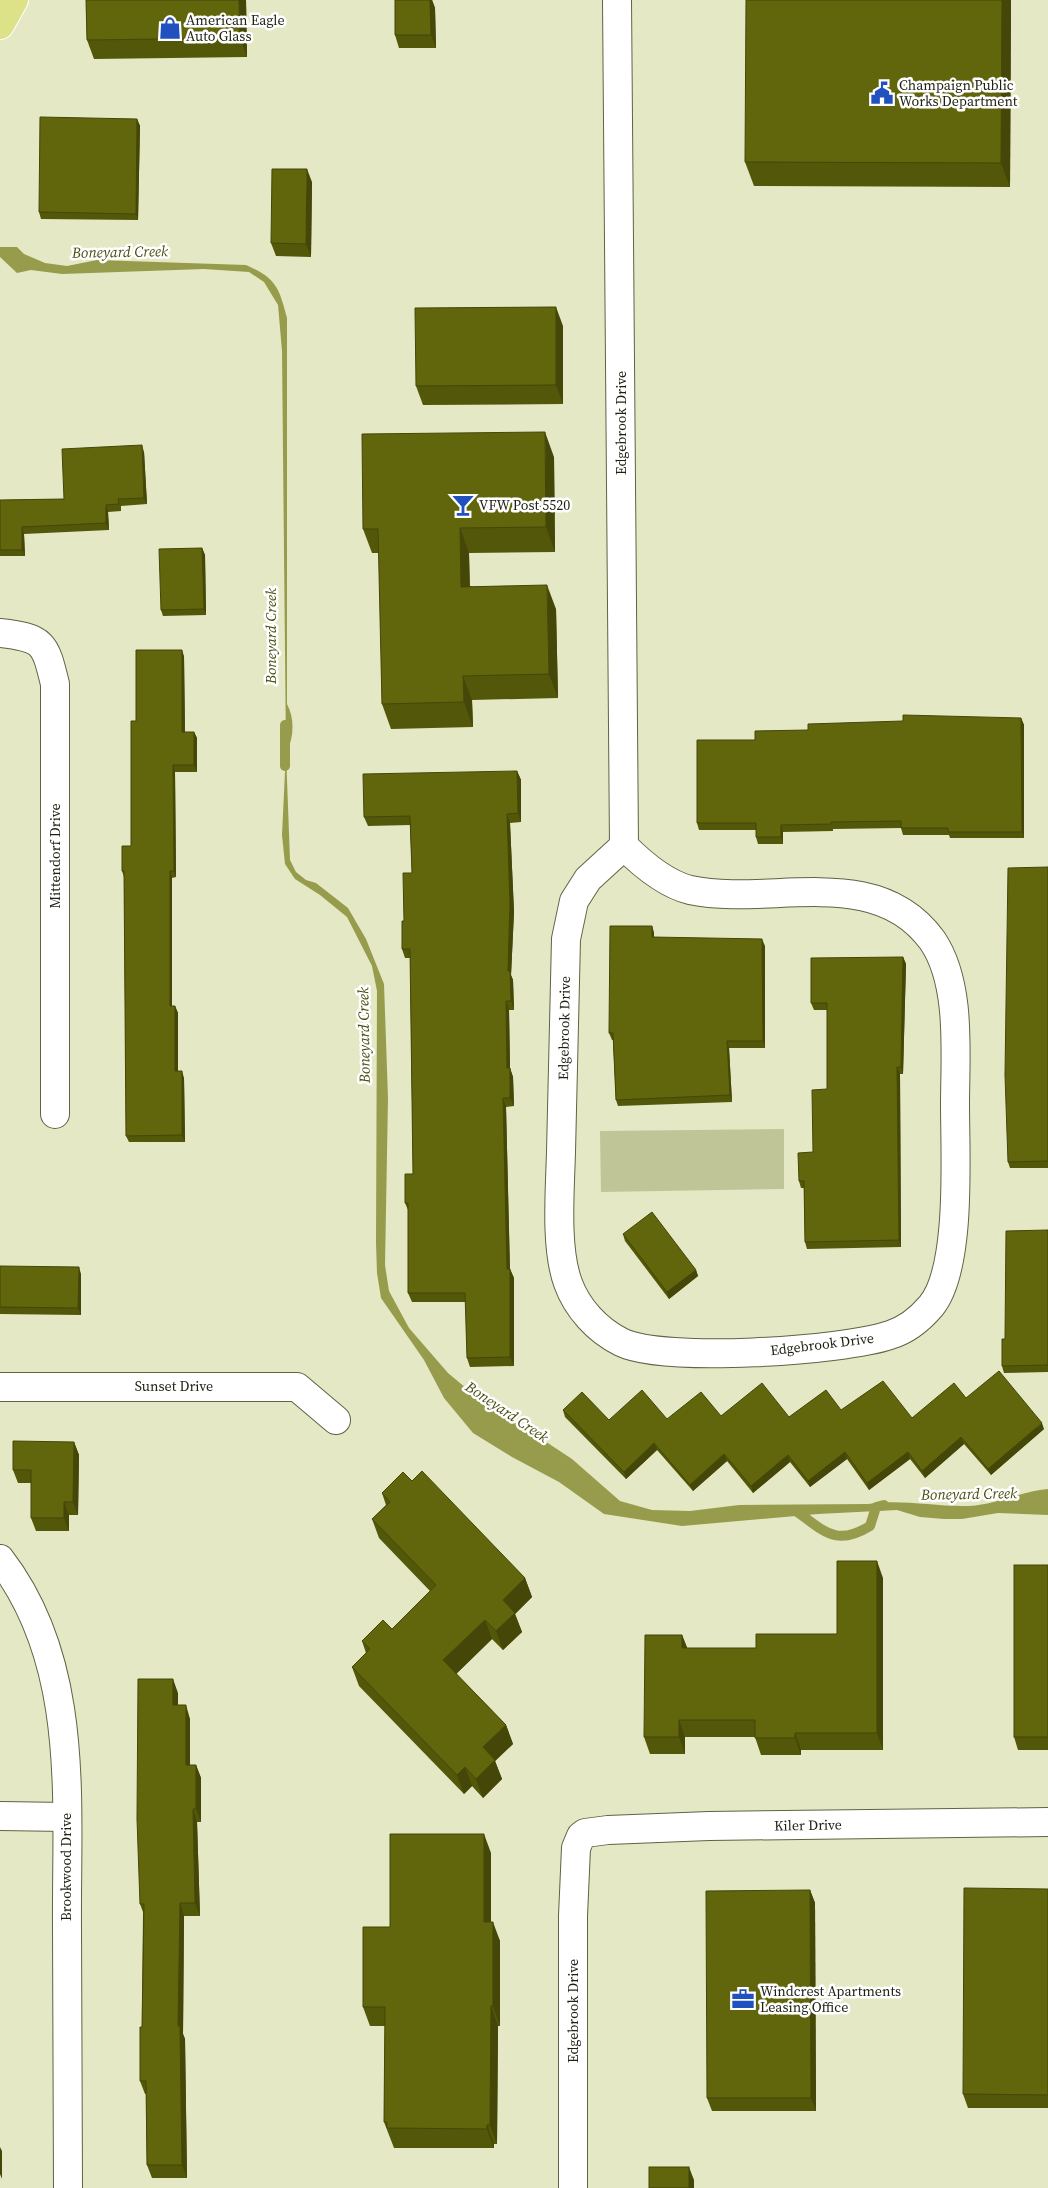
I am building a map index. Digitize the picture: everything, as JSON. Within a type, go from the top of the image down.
[{"type":"main road","points":[[0,24],[14,0]]},
{"type":"street","name":"Edgebrook Drive","points":[[617,0],[624,846],[588,879],[574,901],[566,939],[560,1173],[561,1256],[568,1283],[580,1307],[602,1330],[623,1344],[665,1352],[778,1351],[852,1344],[891,1335],[916,1322],[933,1304],[949,1268],[956,1186],[954,1016],[946,972],[941,957],[931,939],[909,916],[884,902],[857,894],[728,894],[689,889],[668,881],[624,846]]},
{"type":"street","name":"Mittendorf Drive","points":[[0,632],[26,636],[40,643],[48,655],[55,684],[55,1114]]},
{"type":"street","name":"Sunset Drive","points":[[0,1387],[297,1387],[336,1420]]},
{"type":"street","name":"Brookwood Drive","points":[[0,1559],[12,1575],[36,1621],[49,1655],[61,1707],[66,1817],[68,2188]]},
{"type":"street","points":[[0,1816],[66,1817]]},
{"type":"street","name":"Kiler Drive","points":[[581,1836],[585,1833],[608,1830],[709,1826],[1042,1822]]},
{"type":"street","name":"Edgebrook Drive","points":[[573,2188],[573,1916],[576,1848],[581,1836]]},
{"type":"shaded area","points":[[0,247],[17,247],[24,254],[45,263],[67,266],[97,260],[246,265],[270,279],[281,298],[287,318],[287,704],[290,710],[292,728],[291,741],[286,753],[290,860],[296,872],[306,880],[316,883],[348,908],[366,939],[384,984],[388,1098],[385,1265],[389,1291],[409,1328],[448,1373],[472,1393],[572,1459],[620,1501],[652,1510],[690,1511],[739,1505],[868,1504],[893,1502],[969,1506],[1048,1489],[1048,1515],[998,1513],[962,1519],[944,1519],[920,1517],[897,1510],[818,1514],[682,1526],[604,1514],[559,1482],[512,1457],[473,1433],[444,1398],[424,1360],[381,1298],[377,1273],[376,1243],[377,991],[372,966],[347,917],[320,895],[295,879],[285,864],[282,835],[286,751],[282,351],[278,305],[264,282],[249,272],[204,269],[62,274],[31,270],[17,273],[0,257]]},
{"type":"shaded area","points":[[784,1129],[784,1189],[601,1192],[600,1131]]},
{"type":"building","name":"American Eagle Auto Glass","points":[[86,0],[239,0],[240,38],[87,40]]},
{"type":"building","points":[[395,0],[430,0],[431,35],[395,35]]},
{"type":"building","name":"Champaign Public Works Department","points":[[746,0],[1002,0],[1001,163],[745,162]]},
{"type":"building","points":[[40,117],[137,119],[136,214],[39,212]]},
{"type":"building","points":[[272,169],[307,169],[306,244],[271,243]]},
{"type":"building","points":[[556,307],[556,385],[416,386],[415,308]]},
{"type":"building","points":[[545,432],[546,527],[460,528],[461,587],[547,585],[549,674],[463,676],[464,702],[382,704],[378,529],[363,529],[362,434]]},
{"type":"building","points":[[142,445],[144,498],[118,499],[119,504],[106,505],[106,523],[22,527],[22,550],[0,550],[0,500],[64,499],[62,449]]},
{"type":"building","points":[[202,548],[204,609],[161,610],[159,549]]},
{"type":"building","points":[[136,650],[182,650],[182,732],[194,732],[194,765],[173,765],[174,871],[170,871],[170,1006],[175,1006],[175,1071],[182,1071],[182,1135],[126,1136],[124,871],[122,871],[122,846],[131,846],[131,721],[136,721]]},
{"type":"building","points":[[903,715],[1021,718],[1022,832],[948,832],[948,828],[901,828],[901,821],[831,822],[831,824],[781,825],[781,837],[756,837],[756,823],[697,823],[697,740],[755,740],[755,731],[808,730],[808,724],[903,721]]},
{"type":"building","points":[[517,771],[518,813],[507,814],[510,903],[508,971],[510,971],[511,1001],[506,1001],[507,1068],[510,1068],[510,1098],[503,1098],[507,1269],[510,1269],[510,1357],[467,1358],[465,1293],[408,1293],[408,1203],[405,1203],[405,1174],[413,1174],[410,949],[402,949],[402,921],[404,921],[403,873],[412,873],[410,816],[364,817],[363,774]]},
{"type":"building","points":[[1048,867],[1048,1161],[1008,1162],[1005,1075],[1008,868]]},
{"type":"building","points":[[610,926],[652,926],[652,937],[762,939],[763,1041],[727,1041],[730,1095],[616,1100],[613,1033],[609,1033]]},
{"type":"building","points":[[903,957],[901,1067],[897,1067],[899,1240],[805,1242],[804,1181],[799,1181],[798,1153],[813,1152],[812,1090],[827,1089],[827,1003],[811,1003],[811,958]]},
{"type":"building","points":[[652,1212],[696,1270],[667,1292],[623,1234]]},
{"type":"building","points":[[1048,1230],[1048,1365],[1002,1366],[1002,1339],[1005,1339],[1006,1231]]},
{"type":"building","points":[[0,1266],[79,1267],[78,1308],[0,1307]]},
{"type":"building","points":[[999,1371],[1042,1423],[988,1469],[961,1437],[922,1471],[908,1452],[867,1483],[845,1452],[808,1481],[788,1455],[751,1486],[724,1454],[690,1485],[654,1443],[624,1472],[563,1410],[582,1392],[609,1420],[642,1390],[667,1419],[701,1392],[721,1416],[762,1383],[789,1417],[826,1390],[841,1410],[883,1381],[912,1418],[954,1383],[966,1398]]},
{"type":"building","points":[[13,1441],[74,1442],[73,1502],[64,1502],[64,1518],[31,1518],[31,1470],[13,1470]]},
{"type":"building","points":[[422,1471],[525,1578],[503,1600],[515,1613],[496,1631],[485,1620],[443,1660],[506,1725],[483,1747],[495,1760],[476,1779],[465,1767],[457,1775],[352,1667],[370,1649],[362,1641],[383,1620],[392,1629],[436,1585],[372,1519],[390,1502],[382,1493],[403,1472],[412,1481]]},
{"type":"building","points":[[837,1561],[877,1561],[877,1733],[795,1733],[795,1738],[755,1738],[755,1720],[679,1720],[679,1737],[644,1737],[645,1635],[682,1635],[682,1648],[756,1648],[756,1634],[837,1634]]},
{"type":"building","points":[[1014,1565],[1048,1565],[1048,1737],[1014,1737]]},
{"type":"building","points":[[138,1679],[173,1679],[173,1705],[186,1705],[186,1765],[196,1765],[196,1809],[193,1809],[195,1903],[180,1903],[178,2026],[180,2026],[182,2165],[147,2165],[146,2081],[140,2081],[144,1904],[140,1904],[137,1819]]},
{"type":"building","points":[[390,1834],[484,1834],[484,1922],[493,1922],[490,2125],[487,2125],[487,2129],[387,2128],[387,2122],[384,2122],[385,2007],[363,2007],[363,1927],[390,1927]]},
{"type":"building","points":[[964,1888],[1048,1889],[1048,2095],[963,2094]]},
{"type":"building","points":[[810,1890],[811,2098],[707,2098],[706,1891]]},
{"type":"building","points":[[649,2167],[689,2167],[689,2188],[649,2188]]},
{"type":"waterway","name":"Boneyard Creek","points":[[285,725],[285,766]]},
{"type":"waterway","name":"Boneyard Creek","points":[[790,1511],[796,1511],[823,1530],[839,1536],[858,1532],[870,1526],[876,1507],[884,1505]]},
{"type":"place","name":"American Eagle Auto Glass","points":[[170,28]]},
{"type":"place","name":"Champaign Public Works Department","points":[[882,93]]},
{"type":"place","name":"VFW Post 5520","points":[[463,505]]},
{"type":"place","name":"Windcrest Apartments Leasing Office","points":[[743,1999]]}]
